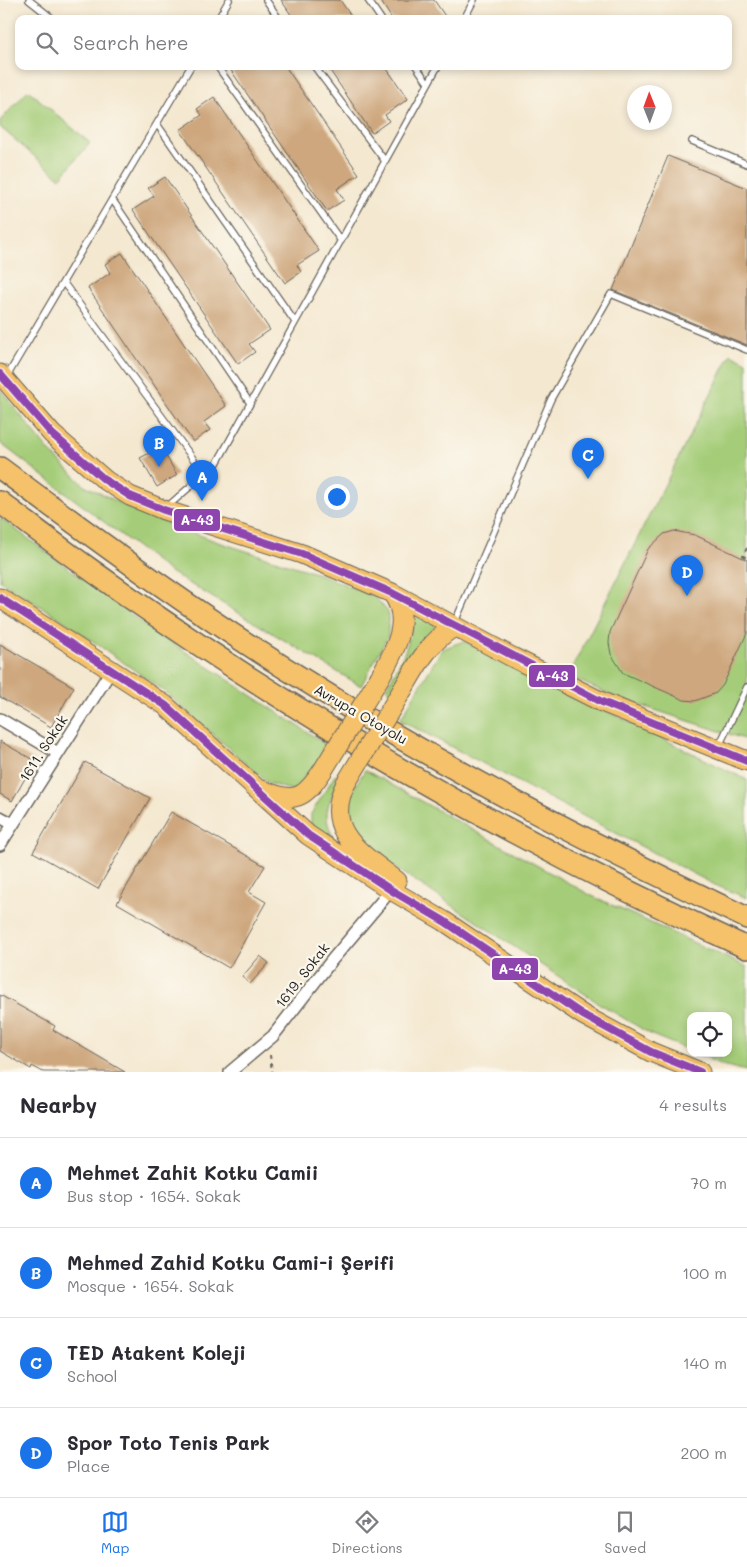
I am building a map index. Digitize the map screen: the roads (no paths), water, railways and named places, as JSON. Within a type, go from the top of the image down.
[{"type":"highway","name":"Avrupa Otoyolu","points":[[0,468],[114,553],[314,686],[501,796],[616,856],[747,918]]},
{"type":"highway","name":"Avrupa Otoyolu","points":[[0,502],[53,543],[197,644],[306,714],[442,793],[626,892],[747,948]]},
{"type":"main road","points":[[3,377],[52,434],[105,480],[130,496],[164,510],[302,554],[392,593],[454,627],[602,702],[747,761]]},
{"type":"main road","points":[[254,786],[280,797],[299,797],[310,790],[391,658],[401,629],[400,606],[392,593]]},
{"type":"main road","points":[[0,598],[165,705],[308,835],[391,890],[444,922],[583,1015],[651,1052],[700,1072]]},
{"type":"main road","points":[[444,922],[348,840],[341,827],[338,812],[340,799],[346,783],[403,689],[430,646],[439,636],[454,627]]},
{"type":"street","name":"1611. Sokak","points":[[0,845],[112,669]]},
{"type":"street","points":[[0,719],[58,753]]},
{"type":"street","points":[[0,817],[13,824]]},
{"type":"street","name":"1619. Sokak","points":[[230,1072],[269,1039],[391,890]]},
{"type":"lane","points":[[29,0],[48,15]]},
{"type":"lane","points":[[220,15],[229,0]]},
{"type":"lane","points":[[266,0],[277,15]]},
{"type":"lane","points":[[368,0],[378,15]]},
{"type":"lane","points":[[466,15],[474,0]]},
{"type":"lane","points":[[3,377],[63,282],[189,70]]},
{"type":"lane","points":[[220,70],[341,241]]},
{"type":"lane","points":[[317,70],[385,162]]},
{"type":"lane","points":[[419,70],[428,83]]},
{"type":"lane","points":[[164,510],[205,476],[217,463],[436,70]]},
{"type":"lane","points":[[157,124],[295,322]]},
{"type":"lane","points":[[692,141],[747,164]]},
{"type":"lane","points":[[112,199],[250,403]]},
{"type":"lane","points":[[63,282],[205,476]]},
{"type":"lane","points":[[454,627],[551,399],[611,294],[747,350]]},
{"type":"lane","points":[[718,748],[747,687]]},
{"type":"place","name":"Mehmed Zahid Kotku Cami-i Şerifi","points":[[159,467]]},
{"type":"place","name":"TED Atakent Koleji","points":[[588,479]]},
{"type":"place","name":"Mehmet Zahit Kotku Camii","points":[[202,501]]},
{"type":"place","name":"Spor Toto Tenis Park","points":[[687,596]]}]
